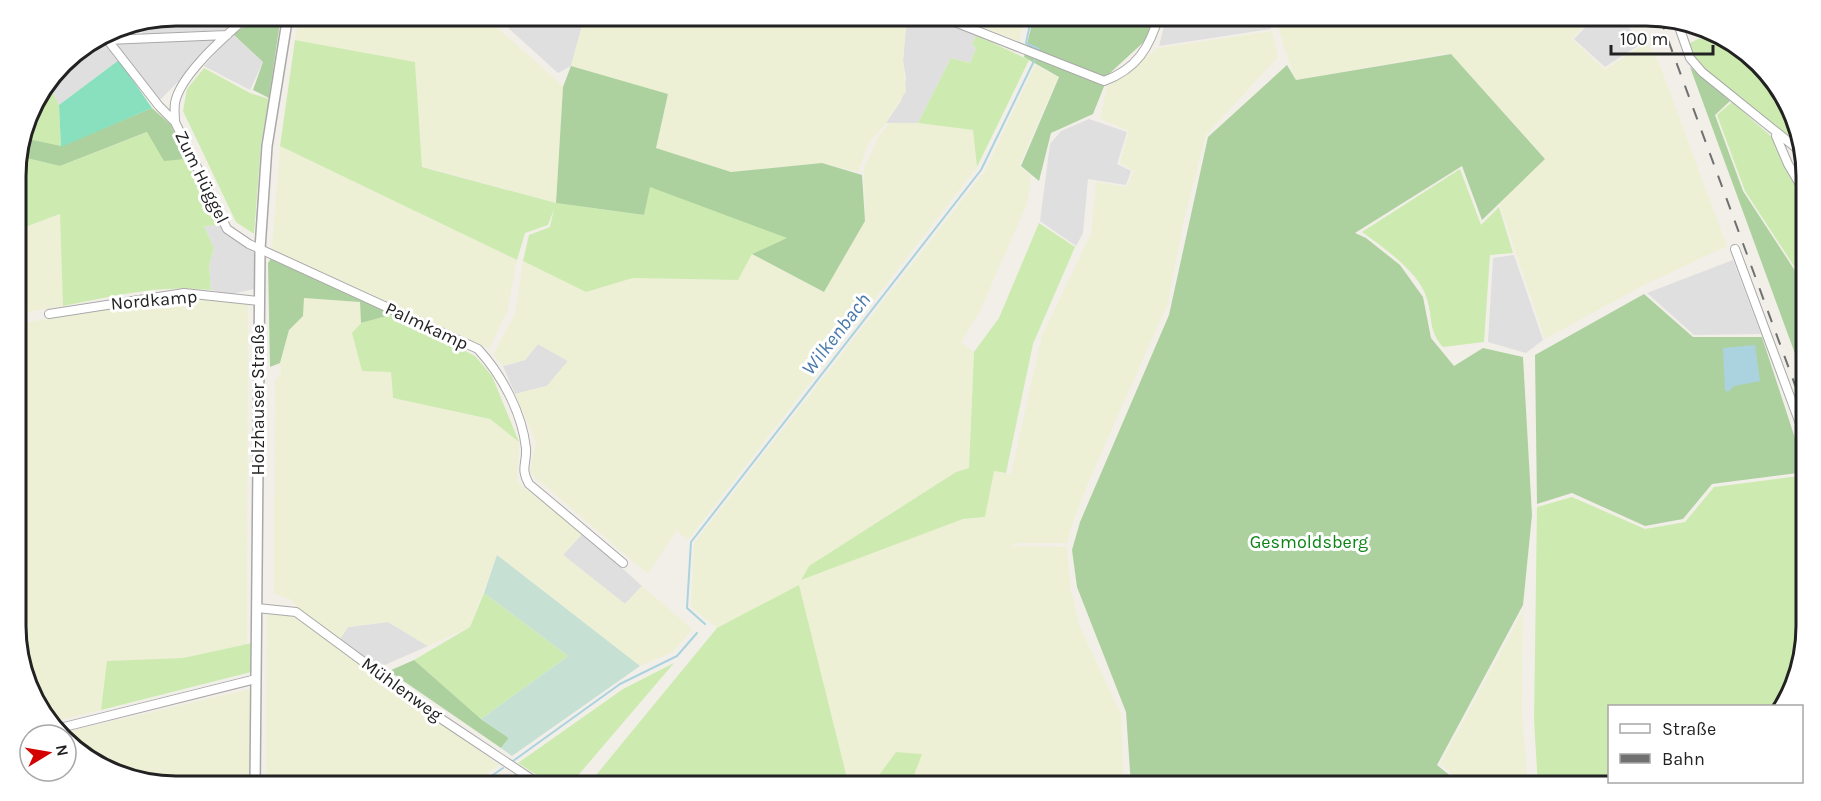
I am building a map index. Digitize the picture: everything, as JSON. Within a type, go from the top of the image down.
[{"type":"street","points":[[227,35],[237,26]]},
{"type":"street","name":"Holzhauser Straße","points":[[255,776],[260,249],[267,146],[286,26]]},
{"type":"street","points":[[965,26],[1104,81],[1131,65],[1148,48],[1155,26]]},
{"type":"street","points":[[1680,29],[1690,58],[1702,72],[1792,145]]},
{"type":"street","name":"Zum Hüggel","points":[[118,37],[227,35]]},
{"type":"street","name":"Zum Hüggel","points":[[175,122],[175,102],[183,84],[227,35]]},
{"type":"street","name":"Zum Hüggel","points":[[108,41],[159,106],[175,122],[227,229],[237,238],[260,249]]},
{"type":"street","points":[[1776,134],[1796,178]]},
{"type":"street","name":"Palmkamp","points":[[260,249],[478,349],[496,369],[522,425],[526,451],[523,472],[529,483],[623,563]]},
{"type":"street","points":[[1735,249],[1796,413]]},
{"type":"street","name":"Nordkamp","points":[[49,314],[184,294],[259,301]]},
{"type":"street","name":"Mühlenweg","points":[[257,608],[296,612],[437,716],[527,776]]},
{"type":"street","points":[[78,724],[256,679]]},
{"type":"shaded area","points":[[166,26],[231,26],[227,30],[143,34],[143,29]]},
{"type":"shaded area","points":[[506,26],[582,26],[571,66],[558,73]]},
{"type":"shaded area","points":[[906,26],[953,26],[976,35],[972,45],[976,48],[970,63],[951,58],[918,123],[886,123],[901,101],[906,79],[903,60]]},
{"type":"shaded area","points":[[1164,26],[1270,26],[1271,29],[1159,46]]},
{"type":"shaded area","points":[[1586,26],[1627,26],[1645,41],[1605,67],[1574,39]]},
{"type":"shaded area","points":[[233,34],[263,62],[250,90],[204,66]]},
{"type":"shaded area","points":[[218,37],[219,40],[161,99],[158,99],[118,47],[119,42]]},
{"type":"shaded area","points":[[105,43],[119,60],[59,105],[52,91],[56,84],[84,56]]},
{"type":"shaded area","points":[[1089,119],[1127,132],[1117,164],[1131,171],[1126,185],[1088,179],[1083,233],[1076,246],[1040,221],[1050,144],[1061,131]]},
{"type":"shaded area","points":[[221,225],[226,235],[252,250],[255,256],[254,289],[232,294],[211,290],[209,266],[214,248],[204,226]]},
{"type":"shaded area","points":[[1514,255],[1543,340],[1526,353],[1488,342],[1493,258]]},
{"type":"shaded area","points":[[1733,260],[1761,334],[1694,335],[1647,293]]},
{"type":"shaded area","points":[[538,344],[568,361],[547,386],[515,394],[503,366],[525,360]]},
{"type":"shaded area","points":[[583,533],[642,586],[625,604],[563,555]]},
{"type":"shaded area","points":[[388,622],[428,646],[378,668],[340,639],[348,627]]},
{"type":"green space","points":[[246,26],[279,26],[269,98],[253,90],[263,62],[233,34]]},
{"type":"green space","points":[[297,26],[495,26],[563,86],[556,203],[422,166],[415,62],[295,40]]},
{"type":"green space","points":[[582,26],[906,26],[903,60],[906,91],[886,123],[869,142],[858,172],[822,163],[731,172],[656,148],[668,94],[571,66]]},
{"type":"green space","points":[[979,26],[1022,26],[1019,41]]},
{"type":"green space","points":[[1031,26],[1151,26],[1147,39],[1109,74],[1093,114],[1051,133],[1039,181],[1021,166],[1059,77],[1024,57]]},
{"type":"green space","points":[[1278,26],[1584,26],[1572,39],[1605,70],[1646,42],[1659,63],[1727,246],[1642,286],[1545,339],[1499,203],[1545,158],[1450,53],[1295,80]]},
{"type":"green space","points":[[1272,31],[1278,57],[1206,135],[1184,219],[1168,303],[1088,483],[1069,533],[1068,543],[1019,543],[1008,546],[1067,547],[1070,586],[1080,627],[1121,714],[1124,775],[914,776],[921,755],[896,752],[879,776],[846,776],[799,586],[717,628],[691,607],[694,543],[985,171],[1035,65],[1058,77],[1019,166],[1031,176],[1027,204],[980,311],[961,342],[974,352],[969,468],[956,472],[809,566],[801,579],[963,519],[985,517],[994,471],[1011,474],[1042,335],[1091,234],[1096,182],[1127,187],[1134,171],[1120,163],[1129,131],[1100,119],[1107,87],[1158,48]]},
{"type":"green space","points":[[976,35],[1029,60],[977,167],[973,130],[918,123],[951,58],[970,63],[976,48],[972,45]]},
{"type":"green space","points":[[1703,37],[1737,56],[1752,69],[1775,100],[1790,138],[1722,86],[1695,57],[1688,44]]},
{"type":"green space","points":[[295,40],[415,62],[422,167],[556,203],[644,215],[649,186],[788,238],[752,254],[738,280],[633,278],[586,292],[523,261],[529,235],[550,227],[554,209],[548,225],[525,233],[517,260],[280,146]]},
{"type":"green space","name":"Gesmoldsberg","points":[[1451,54],[1545,159],[1482,220],[1462,166],[1355,233],[1366,238],[1400,265],[1423,297],[1431,338],[1454,366],[1483,348],[1523,357],[1532,515],[1523,605],[1437,765],[1449,775],[1130,775],[1126,712],[1077,587],[1072,550],[1080,522],[1169,315],[1208,137],[1287,65],[1296,80]]},
{"type":"green space","points":[[119,60],[152,108],[61,147],[59,105]]},
{"type":"green space","points":[[571,66],[668,94],[656,148],[731,172],[822,163],[862,175],[865,221],[824,292],[752,254],[787,238],[650,187],[644,215],[556,203],[563,87]]},
{"type":"green space","points":[[1690,67],[1730,101],[1715,115],[1743,191],[1796,272],[1796,356]]},
{"type":"green space","points":[[204,68],[250,93],[269,99],[261,144],[254,234],[236,222],[183,111],[187,89]]},
{"type":"green space","points":[[52,91],[59,105],[61,147],[30,140],[33,127]]},
{"type":"green space","points":[[1732,102],[1772,137],[1783,164],[1796,185],[1796,269],[1745,191],[1717,115]]},
{"type":"green space","points":[[152,108],[171,125],[186,159],[164,161],[147,132],[60,166],[27,158],[30,140],[61,146]]},
{"type":"green space","points":[[890,123],[918,123],[973,130],[977,167],[688,540],[676,531],[648,574],[530,473],[536,442],[515,394],[547,386],[568,361],[538,344],[525,360],[503,366],[493,354],[515,315],[523,261],[586,292],[633,278],[738,280],[752,254],[824,292],[865,221],[864,168],[879,136]]},
{"type":"green space","points":[[148,132],[164,160],[186,159],[221,225],[204,226],[214,248],[209,266],[211,290],[155,290],[63,306],[60,214],[26,227],[27,158],[60,166]]},
{"type":"green space","points":[[280,146],[517,260],[507,312],[489,349],[272,249]]},
{"type":"green space","points":[[1460,169],[1481,225],[1499,207],[1513,253],[1490,255],[1484,342],[1443,347],[1435,335],[1427,299],[1417,280],[1400,261],[1362,232]]},
{"type":"green space","points":[[61,214],[63,306],[27,312],[26,227]]},
{"type":"green space","points":[[1039,223],[1075,247],[1033,344],[1006,473],[994,471],[985,517],[963,519],[801,580],[809,566],[956,472],[969,468],[974,352],[999,318]]},
{"type":"green space","points":[[272,257],[394,314],[361,323],[360,302],[304,298],[303,316],[289,330],[280,363],[270,367],[268,263]]},
{"type":"green space","points":[[1644,294],[1693,337],[1762,337],[1796,441],[1796,473],[1712,484],[1683,519],[1645,526],[1572,493],[1537,504],[1535,355]]},
{"type":"green space","points":[[184,295],[248,303],[247,644],[183,658],[108,661],[101,710],[59,720],[37,683],[27,645],[26,322]]},
{"type":"green space","points":[[304,298],[360,302],[361,323],[352,333],[391,372],[393,398],[490,419],[519,442],[517,482],[583,533],[563,555],[625,604],[642,586],[692,629],[673,652],[640,666],[497,555],[470,627],[428,646],[388,622],[348,627],[340,639],[299,609],[290,599],[274,594],[275,379],[281,375],[280,363],[289,330],[303,316]]},
{"type":"green space","points":[[394,314],[475,356],[492,376],[519,442],[490,419],[393,398],[391,372],[362,371],[352,333],[361,323]]},
{"type":"green space","points":[[1796,476],[1796,626],[1793,655],[1788,674],[1772,705],[1608,705],[1608,775],[1537,775],[1534,720],[1537,507],[1572,497],[1645,529],[1685,522],[1714,487]]},
{"type":"green space","points":[[497,555],[640,666],[512,756],[501,748],[509,738],[481,719],[568,656],[484,593]]},
{"type":"green space","points":[[799,585],[846,776],[595,776],[717,628]]},
{"type":"green space","points":[[484,593],[568,656],[481,719],[414,660],[470,627]]},
{"type":"green space","points":[[1523,611],[1522,715],[1527,775],[1454,775],[1440,764]]},
{"type":"green space","points":[[292,613],[499,765],[484,776],[266,776],[267,615]]},
{"type":"green space","points":[[252,643],[251,672],[101,710],[107,661],[183,658]]},
{"type":"green space","points":[[414,660],[481,719],[509,738],[501,748],[389,671]]},
{"type":"green space","points":[[674,663],[578,776],[538,776],[518,763],[623,689]]},
{"type":"green space","points":[[251,689],[251,776],[176,776],[146,773],[118,764],[78,740],[78,729]]},
{"type":"green space","points":[[896,752],[922,754],[914,776],[879,776]]},
{"type":"water","points":[[1755,345],[1760,381],[1734,386],[1728,392],[1725,390],[1723,348]]},
{"type":"waterway","name":"Wilkenbach","points":[[1030,26],[1026,43],[1039,49]]},
{"type":"waterway","name":"Wilkenbach","points":[[705,624],[687,608],[691,542],[981,170],[1035,59]]},
{"type":"waterway","name":"Wilkenbach","points":[[513,761],[620,684],[677,656],[697,633]]},
{"type":"waterway","name":"Wilkenbach","points":[[492,776],[503,768]]},
{"type":"railway","points":[[1663,27],[1796,388]]}]
